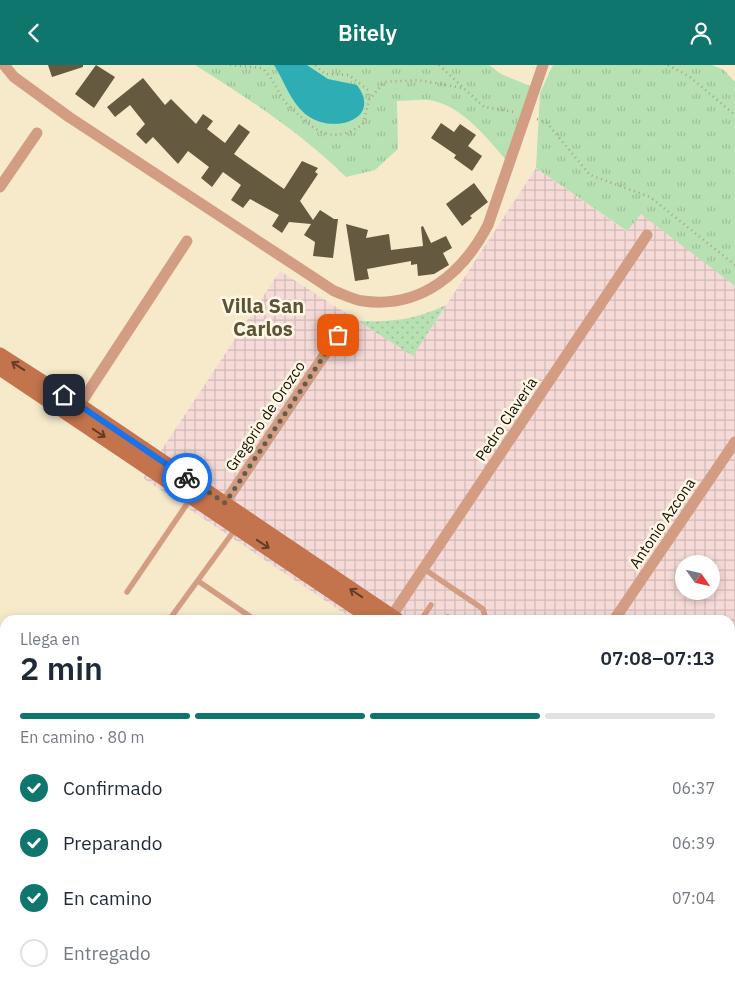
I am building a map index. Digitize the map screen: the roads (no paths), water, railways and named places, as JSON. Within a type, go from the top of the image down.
[{"type":"main road","points":[[0,355],[192,497],[221,508],[237,527],[367,615]]},
{"type":"main road","points":[[0,368],[76,411],[386,615]]},
{"type":"street","points":[[4,65],[14,77],[77,123],[334,291],[362,301],[393,301],[435,288],[463,263],[477,246],[488,225],[525,114],[544,65]]},
{"type":"street","points":[[0,187],[37,133]]},
{"type":"street","name":"Pedro Clavería","points":[[395,615],[647,235]]},
{"type":"street","points":[[76,411],[187,241]]},
{"type":"street","name":"Gregorio de Orozco","points":[[221,508],[338,335]]},
{"type":"street","name":"Antonio Azcona","points":[[617,615],[735,442]]},
{"type":"lane","points":[[127,592],[192,497]]},
{"type":"lane","points":[[173,615],[237,527]]},
{"type":"lane","points":[[424,569],[483,609],[485,615]]},
{"type":"lane","points":[[198,581],[248,615]]},
{"type":"lane","points":[[441,590],[446,583]]},
{"type":"lane","points":[[459,601],[463,595]]},
{"type":"lane","points":[[424,615],[431,605]]},
{"type":"water","points":[[274,65],[307,65],[328,79],[357,85],[363,97],[364,107],[360,115],[352,120],[330,124],[308,116],[297,105]]},
{"type":"district","name":"Villa San Carlos","points":[[263,316]]}]
